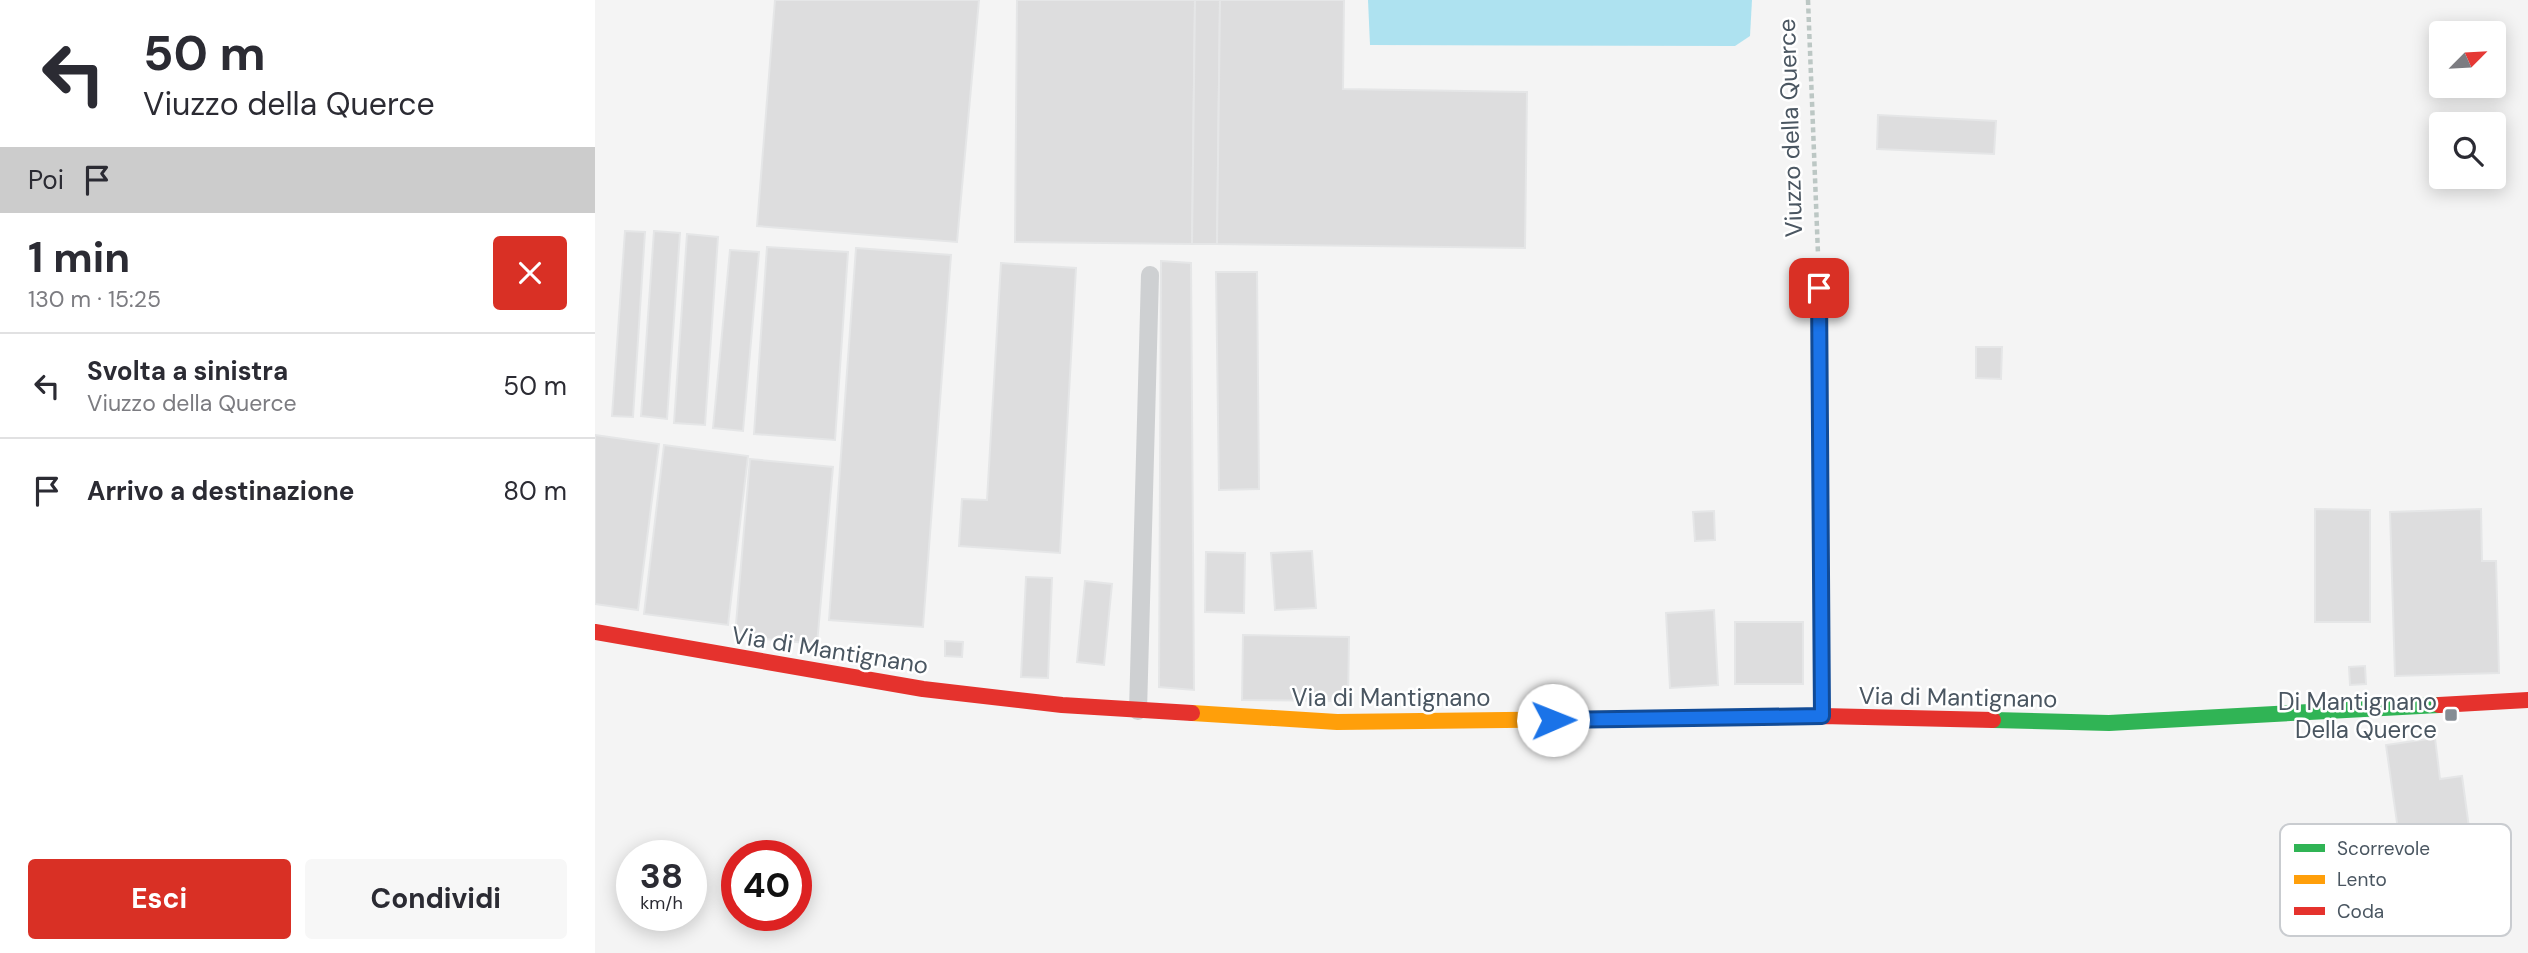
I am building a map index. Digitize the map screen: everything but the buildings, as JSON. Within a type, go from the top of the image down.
[{"type":"street","points":[[1819,288],[1822,716]]},
{"type":"street","name":"Via di Mantignano","points":[[595,632],[923,689],[1062,705],[1337,722],[1822,716],[2109,723],[2528,700]]},
{"type":"lane","points":[[1138,711],[1150,275]]},
{"type":"path","name":"Viuzzo della Querce","points":[[1808,0],[1819,288]]},
{"type":"water","points":[[1368,0],[1752,0],[1750,36],[1735,46],[1370,45]]},
{"type":"traffic: fast","points":[[1993,720],[2109,723],[2439,705]]},
{"type":"traffic: slow","points":[[1821,568],[1822,716]]},
{"type":"traffic: slow","points":[[1192,713],[1337,722],[1668,718]]},
{"type":"traffic: jam","points":[[1819,288],[1821,568]]},
{"type":"traffic: jam","points":[[595,632],[923,689],[1062,705],[1192,713]]},
{"type":"traffic: jam","points":[[2439,705],[2528,700]]},
{"type":"traffic: jam","points":[[1668,718],[1822,716],[1993,720]]},
{"type":"place","name":"Di Mantignano Della Querce","points":[[2451,715]]},
{"type":"route","points":[[1553,720],[1822,716],[1819,288]]}]
